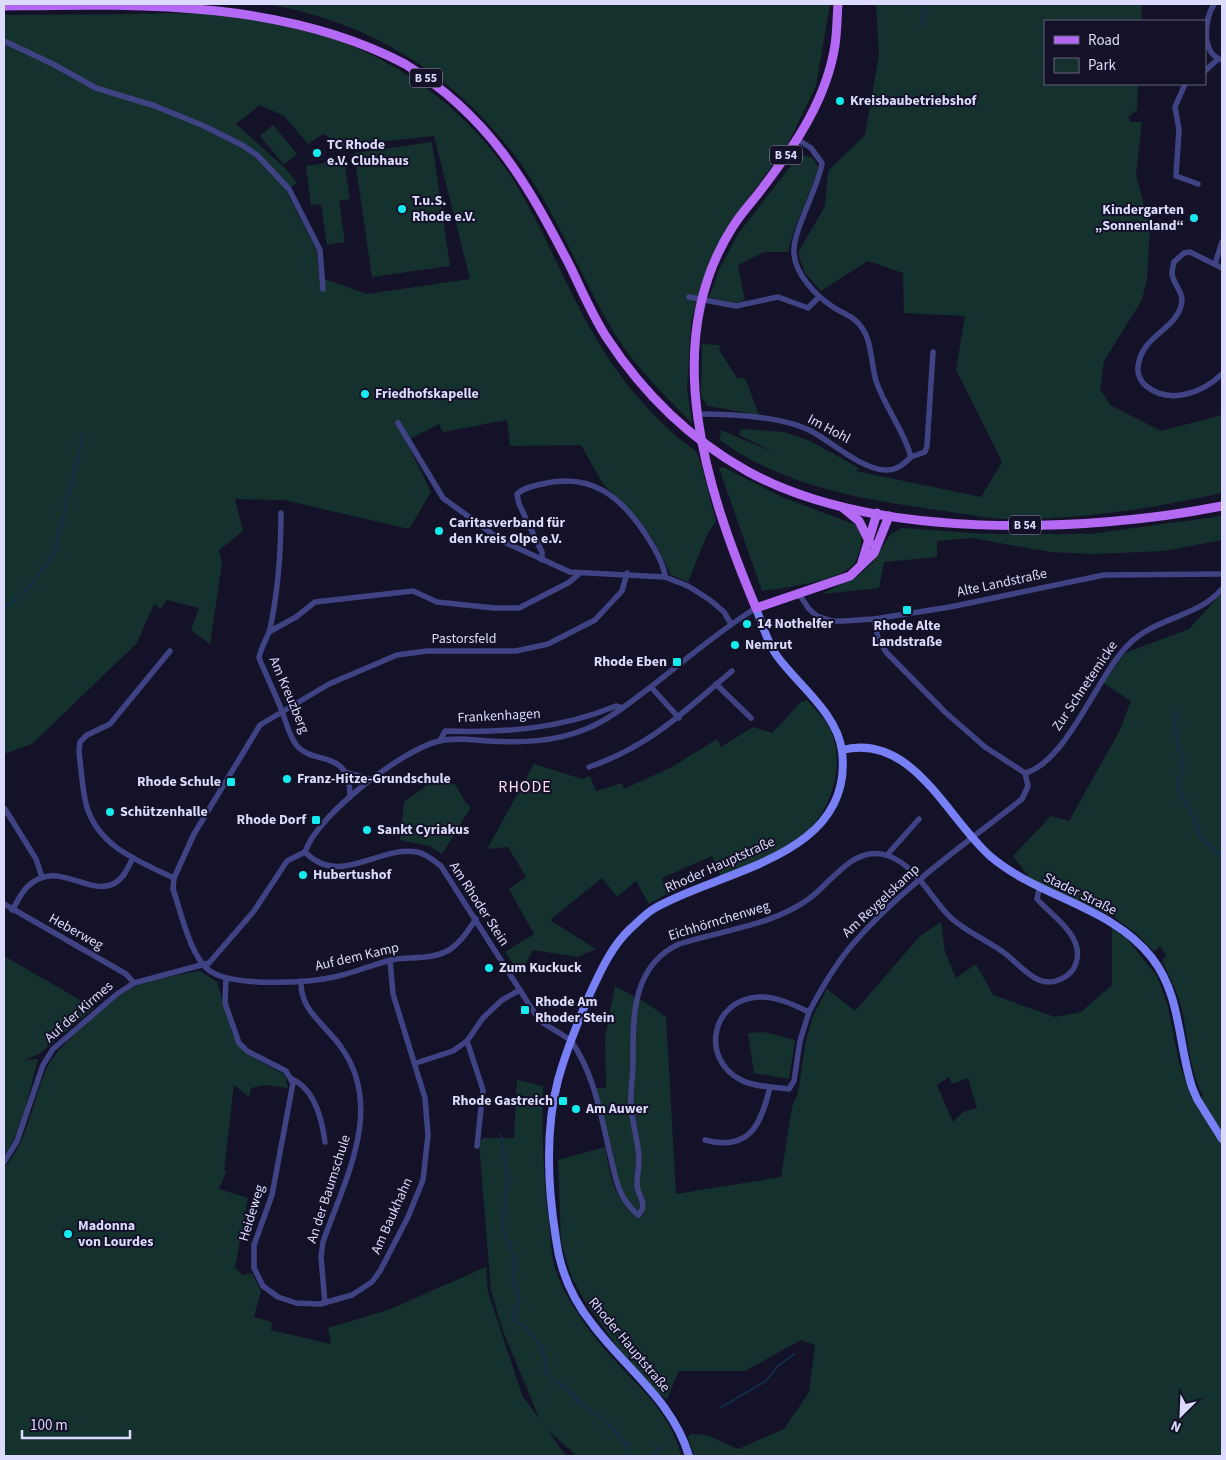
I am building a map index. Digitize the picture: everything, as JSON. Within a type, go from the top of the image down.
[{"type":"main road","name":"B 54","points":[[756,608],[720,515],[700,437],[697,414],[694,338],[700,305],[710,272],[732,227],[798,140],[823,88],[835,45],[838,4]]},
{"type":"main road","name":"B 55","points":[[4,6],[170,5],[231,7],[289,16],[332,29],[368,44],[404,63],[450,96],[492,136],[531,194],[606,337],[642,385],[681,426],[738,465],[770,482],[840,505],[877,514]]},
{"type":"main road","points":[[840,505],[859,521],[870,543]]},
{"type":"main road","name":"B 54","points":[[877,514],[972,524],[1081,524],[1162,516],[1222,506]]},
{"type":"main road","points":[[861,567],[870,543],[877,514]]},
{"type":"main road","points":[[756,608],[842,580],[861,567],[874,553],[889,516]]},
{"type":"main road","name":"Rhoder Hauptstraße","points":[[688,1456],[678,1430],[664,1406],[593,1325],[579,1306],[568,1284],[560,1262],[552,1213],[551,1141],[554,1100],[570,1040],[598,977],[613,950],[628,930],[652,910],[670,900],[764,863],[795,845],[815,829],[829,811],[839,788],[842,750],[834,726],[824,711],[795,680],[775,653],[756,608]]},
{"type":"main road","name":"Stader Straße","points":[[842,750],[852,748],[879,751],[897,758],[914,770],[978,844],[1011,872],[1039,888],[1112,922],[1129,934],[1153,959],[1164,978],[1173,1000],[1192,1087],[1222,1139]]},
{"type":"street","points":[[1206,70],[1220,60],[1210,49],[1207,38],[1208,14],[1214,4]]},
{"type":"street","points":[[4,41],[53,64],[96,88],[155,106],[204,126],[242,145],[256,155],[289,189],[320,250],[323,289]]},
{"type":"street","points":[[1185,85],[1175,107],[1179,130],[1176,176],[1198,184]]},
{"type":"street","points":[[798,140],[811,148],[822,163],[811,202],[797,233],[794,253],[801,272],[820,297],[856,321],[867,335],[876,381],[908,445],[911,457]]},
{"type":"street","points":[[1215,264],[1222,242]]},
{"type":"street","points":[[1222,268],[1190,252],[1184,253],[1174,262],[1172,274],[1182,295],[1181,306],[1175,318],[1150,340],[1140,355],[1137,369],[1141,383],[1152,391],[1163,395],[1178,396],[1210,386],[1222,374]]},
{"type":"street","points":[[689,296],[709,302],[736,306],[778,297],[808,308],[820,297]]},
{"type":"street","name":"Im Hohl","points":[[697,414],[756,419],[796,426],[809,430],[872,468],[896,469],[911,457],[925,452],[927,446],[933,352]]},
{"type":"street","points":[[398,423],[442,498],[502,541],[561,570],[579,574],[627,574],[664,577],[688,586],[710,600],[724,612],[731,624]]},
{"type":"street","points":[[542,560],[542,552],[519,504],[517,494],[530,487],[563,480],[586,482],[607,491],[630,514],[651,542],[664,570],[664,577]]},
{"type":"street","name":"Am Kreuzberg","points":[[281,513],[281,547],[269,632],[259,658],[282,710],[289,731],[298,746],[309,753],[334,762],[344,772],[373,780]]},
{"type":"street","points":[[269,632],[296,617],[315,602],[413,591],[437,602],[494,608],[519,608],[568,583],[579,574]]},
{"type":"street","name":"Pastorsfeld","points":[[174,878],[194,834],[260,724],[329,684],[397,655],[427,651],[516,651],[548,644],[595,620],[622,591],[627,574]]},
{"type":"street","name":"Alte Landstraße","points":[[799,594],[812,613],[827,620],[874,619],[950,607],[1104,575],[1222,574]]},
{"type":"street","name":"Zur Schnetemicke","points":[[1025,773],[1040,767],[1060,745],[1086,709],[1104,675],[1129,644],[1144,632],[1208,603],[1222,590]]},
{"type":"street","name":"Frankenhagen","points":[[305,852],[309,841],[322,822],[350,797],[413,752],[440,740],[522,743],[554,739],[586,729],[623,708],[731,624],[756,608]]},
{"type":"street","points":[[874,619],[878,638],[886,652],[945,712],[984,746],[1025,773]]},
{"type":"street","points":[[170,651],[110,724],[87,735],[80,742],[79,750],[86,804],[95,827],[120,852],[174,878],[173,889],[196,955],[202,965]]},
{"type":"street","points":[[589,767],[613,759],[642,744],[678,718],[732,671]]},
{"type":"street","points":[[716,684],[751,718]]},
{"type":"street","points":[[651,687],[678,718]]},
{"type":"street","name":"Frankenhagen","points":[[440,740],[445,731],[519,730],[559,725],[616,706],[623,708]]},
{"type":"street","points":[[344,772],[349,782],[350,797]]},
{"type":"street","name":"Am Reygelskamp","points":[[809,1012],[770,998],[750,998],[731,1006],[718,1023],[715,1043],[718,1057],[727,1070],[740,1080],[770,1087],[789,1089],[793,1086],[800,1041],[809,1012],[822,986],[852,945],[891,905],[1022,799],[1028,786],[1025,773]]},
{"type":"street","points":[[5,809],[18,834],[29,846],[42,877]]},
{"type":"street","points":[[919,819],[887,855],[899,861],[921,880],[957,922],[1007,955],[1036,978],[1041,981],[1054,981],[1067,977],[1072,972],[1078,952],[1073,937],[1037,899],[1039,888]]},
{"type":"street","name":"Am Rhoder Stein","points":[[305,852],[321,862],[341,867],[406,852],[423,854],[441,866],[476,919],[518,991],[539,1020],[556,1033],[570,1040]]},
{"type":"street","name":"Auf der Kirmes","points":[[4,1162],[17,1141],[43,1065],[53,1049],[110,1000],[134,983],[202,965],[213,960],[248,917],[288,861],[305,852]]},
{"type":"street","name":"Eichhörnchenweg","points":[[570,1040],[590,1080],[617,1188],[629,1208],[638,1215],[644,1206],[637,1185],[639,1158],[631,1105],[632,1025],[637,996],[651,967],[666,951],[679,944],[764,921],[786,913],[811,897],[836,872],[858,858],[872,854],[887,855]]},
{"type":"street","points":[[12,910],[27,888],[42,877],[61,876],[100,887],[114,884],[124,876],[133,858]]},
{"type":"street","name":"Heberweg","points":[[4,904],[126,974],[134,983]]},
{"type":"street","name":"Auf dem Kamp","points":[[202,965],[226,979],[243,981],[301,981],[333,977],[390,961],[439,954],[449,950],[461,940],[476,919]]},
{"type":"street","name":"Am Baukhahn","points":[[325,1303],[352,1295],[372,1282],[380,1271],[404,1224],[419,1188],[428,1135],[426,1098],[416,1063],[401,1026],[393,994],[390,961]]},
{"type":"street","points":[[226,979],[225,1003],[239,1043],[247,1051],[286,1070],[292,1079],[301,1083],[315,1104],[323,1126],[325,1142]]},
{"type":"street","name":"An der Baumschule","points":[[301,981],[301,993],[306,1008],[341,1046],[356,1072],[362,1098],[361,1129],[357,1148],[323,1242],[321,1257],[325,1303]]},
{"type":"street","points":[[416,1063],[453,1051],[467,1041],[482,1018],[502,1000],[518,991]]},
{"type":"street","points":[[467,1041],[483,1090],[477,1146]]},
{"type":"street","name":"Heideweg","points":[[292,1079],[293,1087],[272,1195],[254,1245],[254,1268],[263,1286],[278,1297],[296,1303],[325,1303]]},
{"type":"street","points":[[705,1140],[726,1143],[746,1137],[756,1127],[762,1116],[770,1087]]},
{"type":"green space","points":[[266,4],[830,4],[816,86],[787,146],[729,224],[703,279],[691,323],[687,389],[692,423],[649,379],[621,344],[536,187],[512,151],[484,119],[454,91],[421,66],[386,44],[348,27],[308,13]]},
{"type":"green space","points":[[876,4],[1142,4],[1141,20],[1044,20],[1044,85],[1138,85],[1137,110],[1128,117],[1131,122],[1142,122],[1136,175],[1150,228],[1147,279],[1142,300],[1104,361],[1100,389],[1110,405],[1161,431],[1222,415],[1222,493],[1141,509],[1087,515],[1032,519],[990,518],[857,497],[827,489],[771,470],[720,440],[721,430],[780,455],[739,435],[741,429],[785,432],[810,441],[859,468],[856,471],[981,497],[1002,462],[956,370],[965,316],[904,313],[903,273],[868,261],[821,291],[805,273],[798,253],[825,206],[828,171],[865,135],[879,55]]},
{"type":"green space","points":[[184,13],[239,16],[282,23],[325,35],[366,52],[404,73],[440,98],[472,128],[500,161],[524,198],[580,309],[615,369],[652,413],[675,436],[696,452],[704,474],[716,521],[707,535],[688,582],[671,575],[653,539],[631,511],[603,484],[581,445],[510,446],[507,420],[443,432],[439,424],[406,441],[431,492],[409,529],[284,500],[235,499],[243,531],[219,550],[222,563],[210,644],[191,630],[199,608],[167,600],[161,609],[154,604],[137,643],[32,744],[4,754],[4,15]],"holes":[[[260,105],[284,116],[308,144],[323,134],[343,146],[434,136],[470,279],[367,294],[319,277],[317,251],[286,191],[297,183],[285,168],[236,124]]]},
{"type":"green space","points":[[273,125],[297,154],[284,165],[260,136]]},
{"type":"green space","name":"T.u.S. Rhode e.V.","points":[[432,142],[450,266],[372,277],[354,153]]},
{"type":"green space","points":[[804,155],[813,158],[818,167],[788,252],[764,252],[738,265],[745,301],[733,303],[709,297],[719,270],[738,234],[797,158]]},
{"type":"green space","points":[[344,160],[350,199],[339,201],[345,242],[327,245],[321,204],[311,205],[306,166]]},
{"type":"green space","points":[[702,344],[720,345],[719,350],[737,378],[745,378],[759,415],[708,406],[701,397]]},
{"type":"green space","points":[[723,467],[782,497],[856,525],[862,538],[859,554],[854,564],[833,577],[762,591],[719,468]]},
{"type":"green space","points":[[1222,516],[1222,540],[1164,551],[1094,554],[1050,552],[972,538],[937,541],[937,557],[884,562],[879,588],[821,594],[858,576],[872,563],[890,535],[902,528],[987,534],[1090,534]]},
{"type":"green space","points":[[1222,593],[1222,1456],[694,1456],[688,1437],[691,1434],[707,1435],[738,1449],[784,1429],[809,1392],[815,1345],[801,1340],[745,1371],[679,1371],[667,1399],[651,1389],[635,1372],[586,1303],[572,1278],[561,1242],[558,1160],[605,1147],[611,1177],[618,1194],[629,1208],[638,1215],[646,1214],[635,1208],[626,1196],[618,1179],[596,1088],[606,1088],[605,1038],[615,986],[648,1004],[666,1017],[676,1194],[781,1177],[792,1107],[798,1093],[806,1040],[813,1016],[827,989],[855,1011],[920,936],[941,922],[945,952],[956,978],[976,964],[993,995],[1055,1017],[1081,1012],[1112,985],[1112,928],[1127,939],[1157,976],[1168,1006],[1179,1063],[1193,1100],[1203,1096],[1192,1066],[1180,1001],[1162,961],[1166,955],[1160,946],[1154,952],[1138,935],[1114,917],[1033,882],[1013,856],[1051,816],[1069,821],[1119,732],[1131,701],[1103,683],[1125,653],[1189,629]],"holes":[[[949,1077],[952,1084],[968,1078],[977,1108],[963,1112],[953,1122],[937,1085]]]},
{"type":"green space","points":[[807,700],[822,716],[829,727],[837,755],[834,785],[829,800],[813,825],[793,841],[773,853],[721,877],[712,856],[662,878],[667,894],[649,904],[636,881],[617,897],[602,878],[550,920],[596,949],[577,957],[533,950],[520,974],[505,952],[534,934],[509,889],[526,877],[508,847],[487,849],[534,764],[582,779],[590,776],[596,791],[622,783],[624,789],[672,767],[717,739],[721,747],[753,727],[772,733],[801,702]]},
{"type":"green space","points":[[432,776],[450,776],[450,784],[455,784],[466,803],[471,807],[442,854],[429,846],[400,840],[404,802],[429,784]]},
{"type":"green space","points":[[4,956],[94,1008],[39,1054],[25,1060],[38,1059],[21,1122],[4,1156]]},
{"type":"green space","points":[[200,971],[217,982],[232,1033],[243,1052],[285,1075],[288,1088],[265,1085],[251,1088],[249,1097],[234,1085],[224,1170],[226,1172],[219,1189],[248,1198],[235,1268],[243,1275],[252,1273],[261,1291],[254,1317],[272,1322],[271,1330],[331,1344],[328,1328],[388,1310],[486,1267],[488,1292],[522,1395],[566,1456],[4,1456],[4,1168],[19,1146],[41,1082],[51,1060],[71,1037],[98,1012],[134,987],[176,975]]},
{"type":"green space","points":[[764,1032],[795,1040],[789,1079],[754,1073],[748,1033]]},
{"type":"green space","points":[[517,1080],[543,1086],[545,1189],[553,1260],[557,1275],[578,1314],[597,1340],[658,1408],[676,1439],[681,1456],[577,1456],[542,1425],[503,1331],[491,1291],[479,1143],[483,1138],[514,1138]]},
{"type":"waterway","points":[[922,27],[925,4]]},
{"type":"waterway","points":[[4,608],[29,588],[54,554],[84,433]]},
{"type":"waterway","points":[[1176,710],[1175,725],[1182,764],[1178,788],[1195,820],[1200,837],[1222,856]]},
{"type":"waterway","points":[[501,1135],[508,1178],[502,1227],[515,1258],[513,1280],[519,1300],[513,1319],[537,1341],[544,1356],[546,1371],[554,1381],[565,1387],[582,1405],[603,1419],[627,1445],[628,1456]]},
{"type":"waterway","points":[[720,1408],[766,1381],[778,1366],[794,1354]]},
{"type":"waterway","points":[[651,1456],[662,1446]]},
{"type":"place","name":"Kreisbaubetriebshof","points":[[840,101]]},
{"type":"place","name":"TC Rhode e.V. Clubhaus","points":[[317,153]]},
{"type":"place","name":"T.u.S. Rhode e.V.","points":[[402,209]]},
{"type":"place","name":"Kindergarten „Sonnenland“","points":[[1194,218]]},
{"type":"place","name":"Friedhofskapelle","points":[[365,394]]},
{"type":"place","name":"Caritasverband für den Kreis Olpe e.V.","points":[[439,531]]},
{"type":"place","name":"Rhode Alte Landstraße","points":[[907,610]]},
{"type":"place","name":"14 Nothelfer","points":[[747,624]]},
{"type":"place","name":"Nemrut","points":[[735,645]]},
{"type":"place","name":"Rhode Eben","points":[[677,662]]},
{"type":"place","name":"Franz-Hitze-Grundschule","points":[[287,779]]},
{"type":"place","name":"Rhode Schule","points":[[231,782]]},
{"type":"place","name":"Schützenhalle","points":[[110,812]]},
{"type":"place","name":"Rhode Dorf","points":[[316,820]]},
{"type":"place","name":"Sankt Cyriakus","points":[[367,830]]},
{"type":"place","name":"Hubertushof","points":[[303,875]]},
{"type":"place","name":"Zum Kuckuck","points":[[489,968]]},
{"type":"place","name":"Rhode Am Rhoder Stein","points":[[525,1010]]},
{"type":"place","name":"Rhode Gastreich","points":[[563,1101]]},
{"type":"place","name":"Am Auwer","points":[[576,1109]]},
{"type":"place","name":"Madonna von Lourdes","points":[[68,1234]]},
{"type":"district","name":"RHODE","points":[[525,787]]}]
